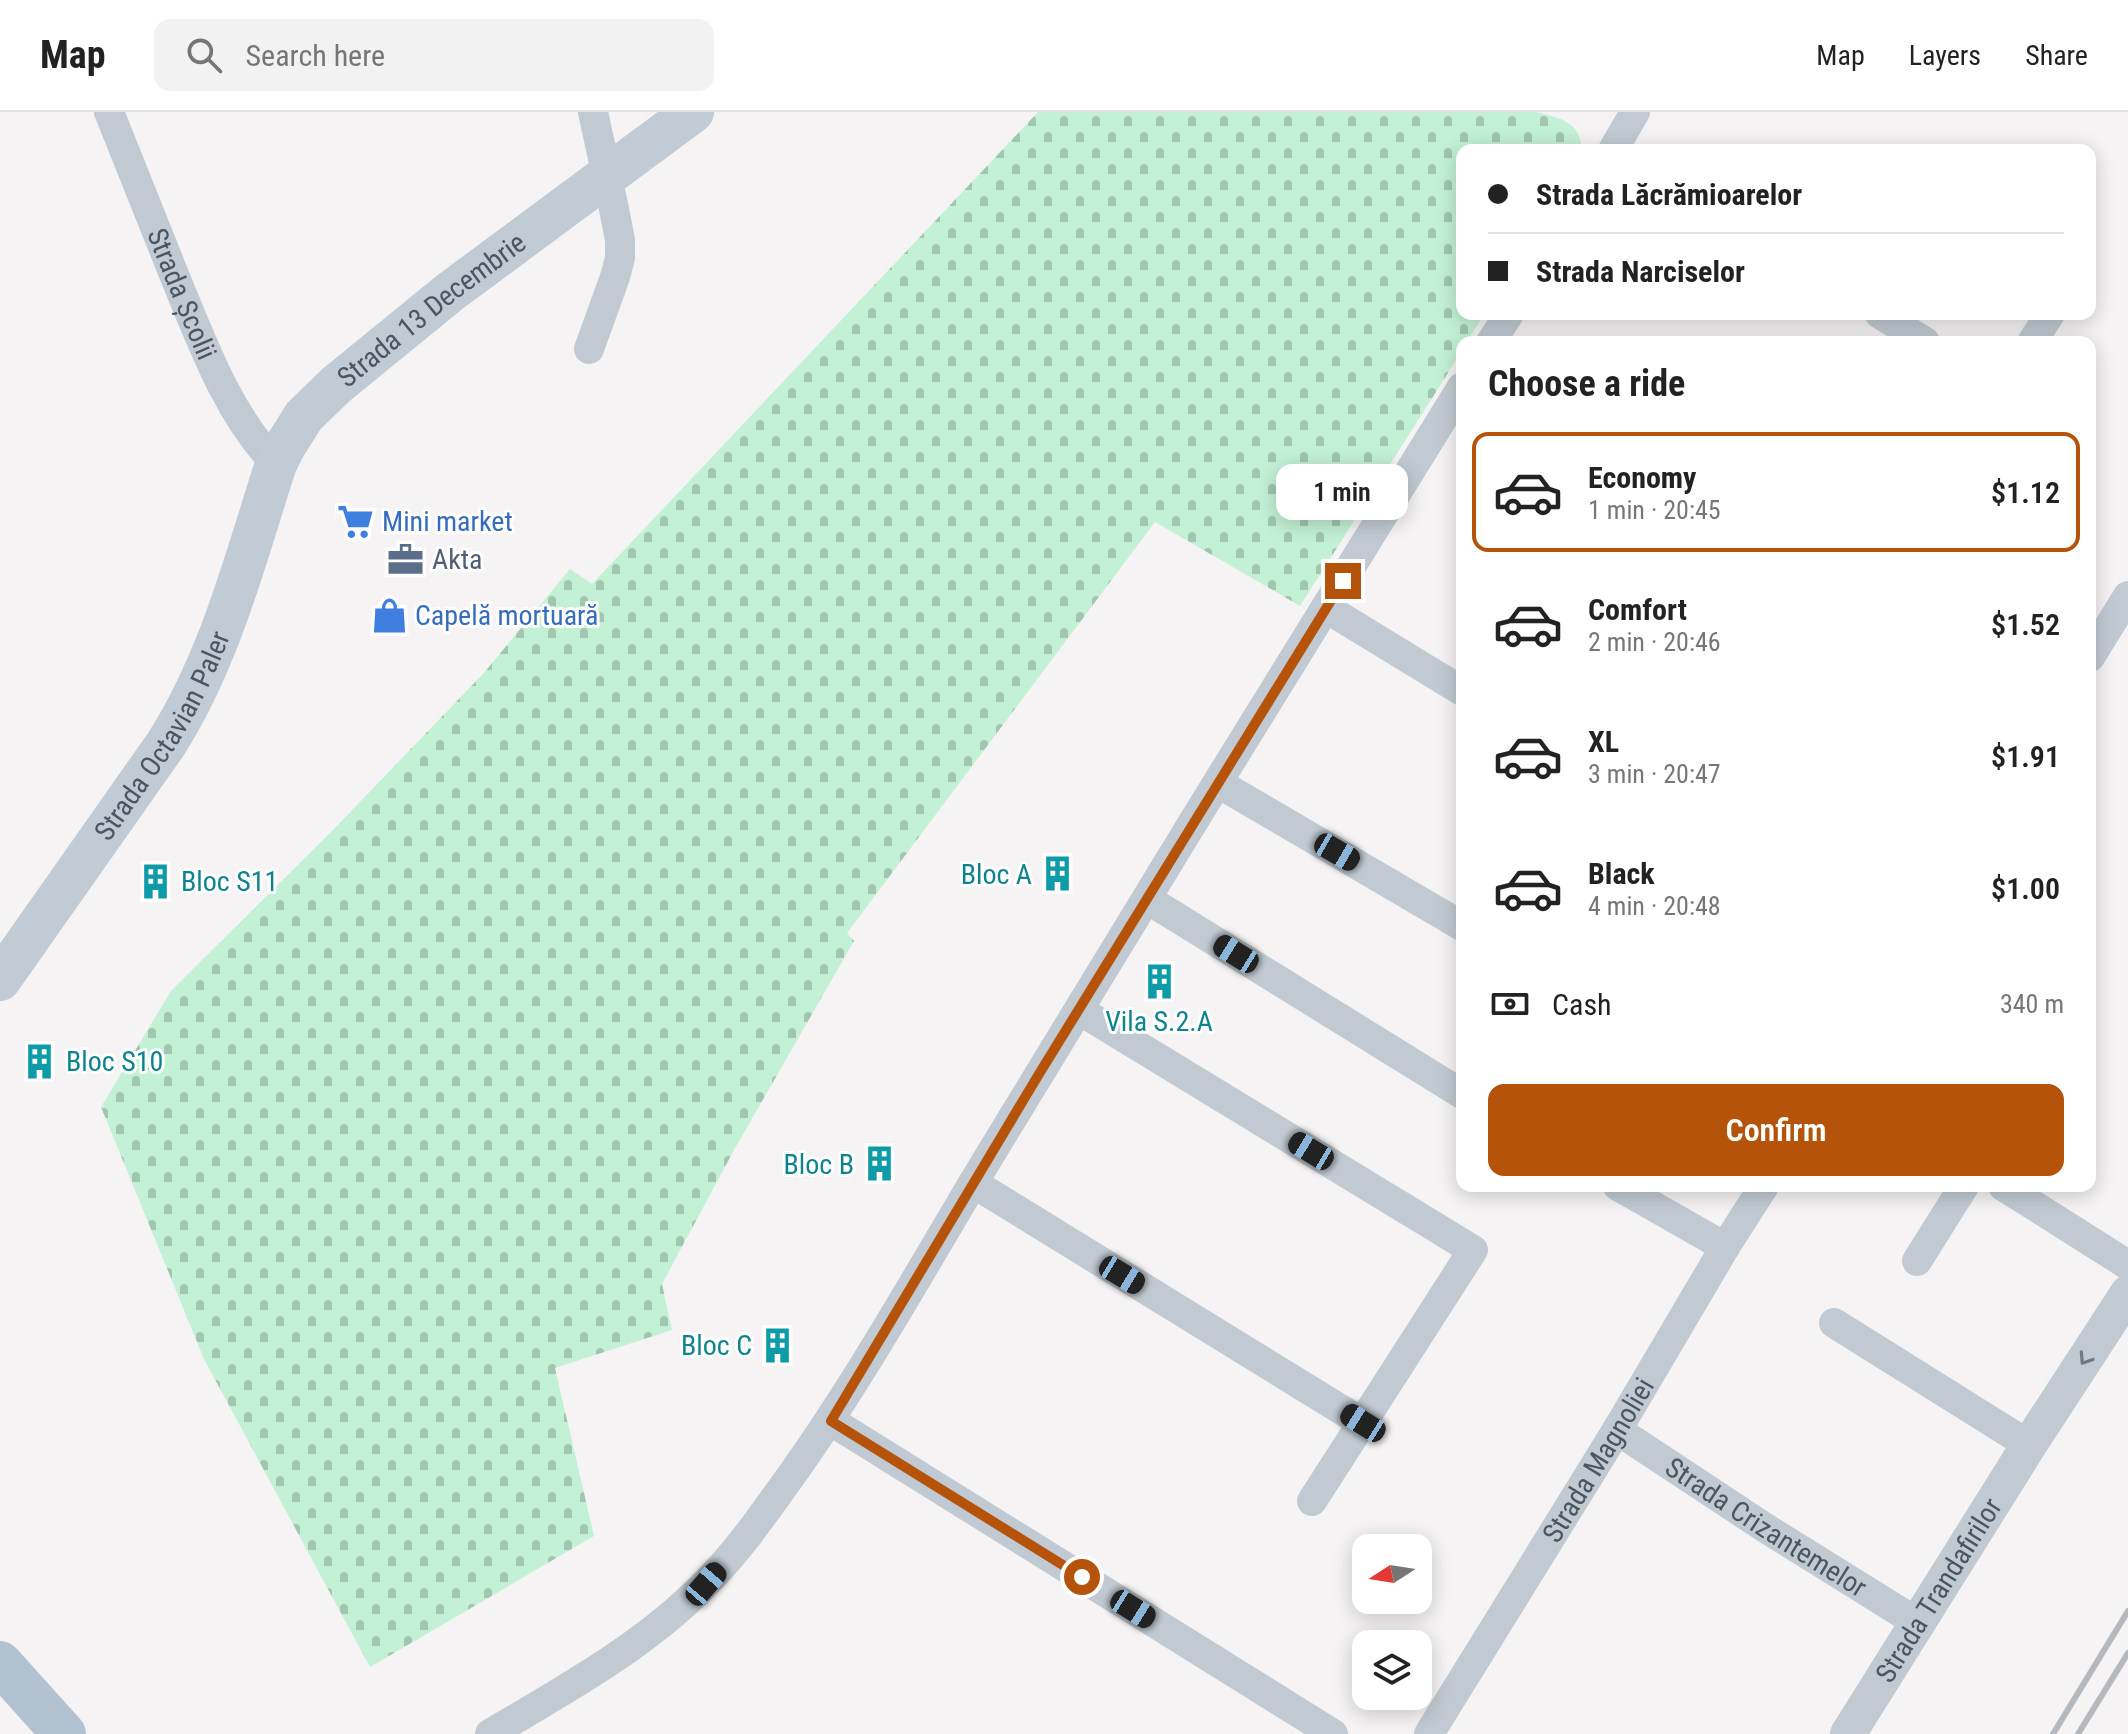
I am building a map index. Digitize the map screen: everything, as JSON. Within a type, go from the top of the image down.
[{"type":"main road","name":"Strada 13 Decembrie","points":[[276,464],[304,416],[336,385],[450,292],[693,112]]},
{"type":"main road","name":"Strada Octavian Paler","points":[[0,980],[185,714],[219,636],[276,464]]},
{"type":"main road","points":[[0,1663],[64,1734]]},
{"type":"street","name":"Strada Școlii","points":[[109,112],[206,350],[246,428],[276,464]]},
{"type":"street","points":[[589,349],[620,258],[620,240],[593,112]]},
{"type":"street","points":[[1617,144],[1629,113]]},
{"type":"street","points":[[1890,320],[1915,336]]},
{"type":"street","points":[[490,1734],[637,1642],[706,1584],[741,1544],[831,1421],[973,1183],[1456,397]]},
{"type":"street","points":[[2096,647],[2128,596]]},
{"type":"street","points":[[1326,608],[1456,687]]},
{"type":"street","points":[[1218,783],[1456,922]]},
{"type":"street","points":[[1147,899],[1456,1090]]},
{"type":"street","points":[[1079,1010],[1473,1250],[1312,1501]]},
{"type":"street","points":[[973,1183],[1363,1423]]},
{"type":"street","points":[[1629,1192],[1725,1247]]},
{"type":"street","name":"Strada Magnoliei","points":[[1429,1734],[1760,1192]]},
{"type":"street","points":[[1917,1261],[1960,1192]]},
{"type":"street","points":[[2012,1192],[2128,1265]]},
{"type":"street","name":"Strada Trandafirilor","points":[[1848,1734],[2128,1293]]},
{"type":"street","points":[[1834,1323],[2029,1445]]},
{"type":"street","points":[[831,1421],[1333,1734]]},
{"type":"street","name":"Strada Crizantemelor","points":[[1617,1430],[1918,1623]]},
{"type":"green space","points":[[1038,112],[1536,112],[1567,122],[1577,133],[1581,144],[1456,144],[1456,320],[1480,320],[1471,336],[1456,336],[1456,360],[1300,606],[1155,522],[847,933],[854,941],[734,1150],[662,1284],[672,1330],[555,1368],[594,1536],[370,1667],[204,1359],[101,1107],[171,991],[332,831],[483,674],[570,569],[592,584]]},
{"type":"railway","points":[[2053,1734],[2128,1611]]},
{"type":"railway","points":[[2078,1734],[2128,1653]]},
{"type":"place","name":"Mini market","points":[[356,521]]},
{"type":"place","name":"Akta","points":[[406,559]]},
{"type":"place","name":"Capelă mortuară","points":[[389,615]]},
{"type":"place","name":"Bloc A","points":[[1058,874]]},
{"type":"place","name":"Bloc S11","points":[[155,881]]},
{"type":"place","name":"Vila S.2.A","points":[[1159,981]]},
{"type":"place","name":"Bloc S10","points":[[40,1061]]},
{"type":"place","name":"Bloc B","points":[[880,1164]]},
{"type":"place","name":"Bloc C","points":[[778,1345]]},
{"type":"route","points":[[1082,1577],[831,1421],[1039,1074],[1343,581]]}]
